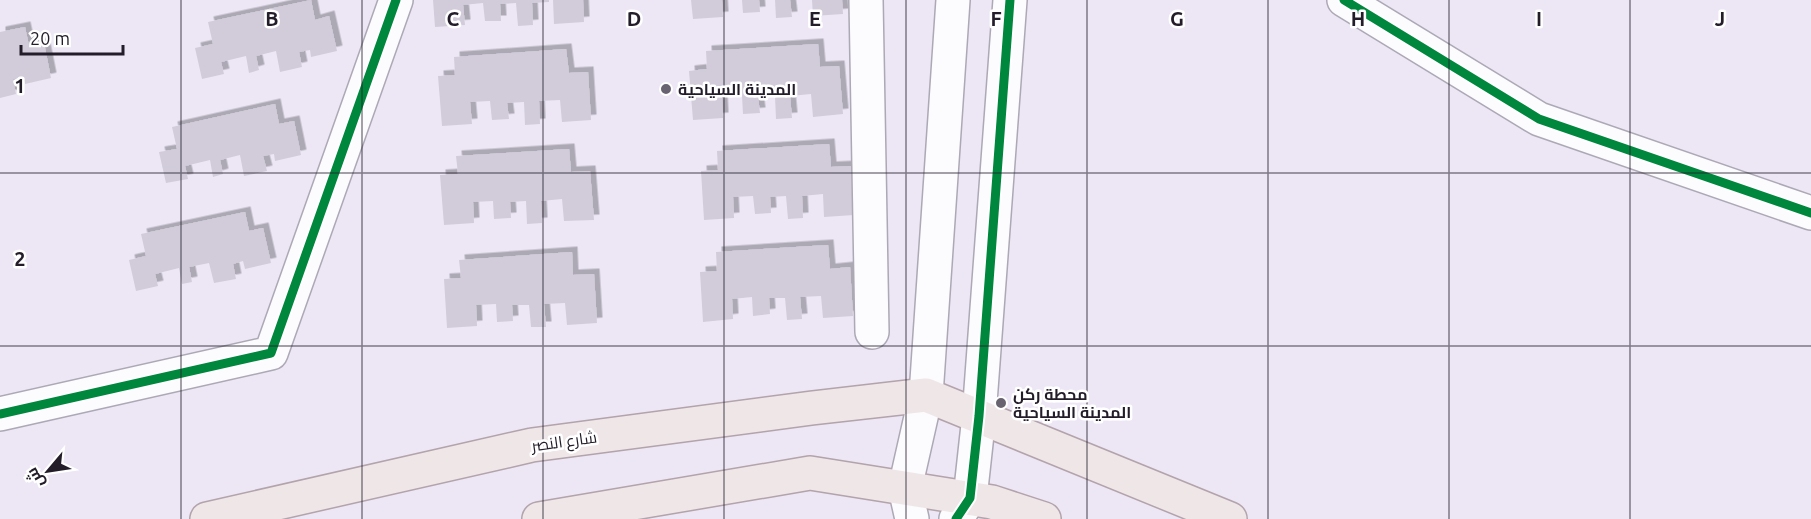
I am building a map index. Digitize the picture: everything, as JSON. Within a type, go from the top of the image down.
[{"type":"main road","points":[[926,395],[1230,519]]},
{"type":"main road","name":"شارع النصر","points":[[207,519],[532,445],[926,395]]},
{"type":"main road","points":[[539,519],[810,473],[909,503],[963,509],[992,502],[1044,519]]},
{"type":"street","points":[[0,414],[271,353],[396,0]]},
{"type":"street","points":[[866,0],[872,332]]},
{"type":"street","points":[[909,503],[926,395],[953,0]]},
{"type":"street","points":[[963,509],[979,416],[1010,0]]},
{"type":"street","points":[[1344,0],[1539,119],[1811,213]]},
{"type":"building","points":[[311,0],[315,20],[329,16],[337,51],[311,57],[310,50],[299,52],[302,67],[280,72],[276,51],[256,56],[259,70],[249,73],[246,56],[221,62],[224,74],[202,79],[195,48],[213,44],[208,22]]},
{"type":"building","points":[[433,0],[549,0],[549,2],[532,3],[533,25],[518,26],[516,3],[500,4],[501,21],[485,21],[483,3],[463,5],[465,25],[435,27]]},
{"type":"building","points":[[553,0],[583,0],[584,22],[554,24]]},
{"type":"building","points":[[691,0],[722,0],[723,17],[693,19]]},
{"type":"building","points":[[742,0],[759,0],[760,12],[743,13]]},
{"type":"building","points":[[775,0],[790,0],[792,17],[776,18]]},
{"type":"building","points":[[812,0],[842,0],[843,14],[813,16]]},
{"type":"building","points":[[25,27],[29,46],[44,43],[51,78],[25,84],[23,77],[13,79],[16,94],[0,98],[0,32]]},
{"type":"building","points":[[818,44],[820,67],[839,66],[843,114],[813,117],[811,94],[790,96],[792,118],[776,119],[775,96],[758,97],[760,113],[743,114],[742,96],[722,97],[723,118],[693,120],[689,71],[707,69],[706,51]]},
{"type":"building","points":[[566,49],[569,73],[588,72],[591,120],[562,122],[560,100],[539,101],[540,124],[525,125],[524,102],[507,103],[509,119],[492,120],[490,101],[470,102],[472,124],[442,126],[438,76],[455,75],[454,57]]},
{"type":"building","points":[[275,104],[279,124],[294,121],[301,155],[275,161],[274,154],[263,156],[267,171],[244,176],[240,155],[220,160],[223,174],[213,177],[210,160],[185,166],[188,179],[166,183],[159,152],[177,149],[172,127]]},
{"type":"building","points":[[829,144],[831,167],[851,166],[854,215],[824,217],[823,194],[802,196],[803,218],[788,219],[786,196],[770,197],[771,213],[755,214],[753,196],[733,197],[734,218],[704,220],[701,171],[718,170],[717,151]]},
{"type":"building","points":[[569,149],[571,172],[590,171],[594,220],[564,221],[562,199],[541,201],[542,223],[527,224],[526,201],[510,202],[511,218],[494,219],[493,201],[473,202],[474,223],[444,225],[440,175],[458,174],[456,156]]},
{"type":"building","points":[[245,212],[249,231],[263,228],[271,263],[245,269],[243,261],[233,264],[236,279],[214,283],[209,263],[189,267],[192,282],[182,284],[179,268],[155,274],[158,286],[136,291],[129,260],[146,256],[141,234]]},
{"type":"building","points":[[828,245],[830,269],[850,267],[853,316],[823,318],[821,296],[800,297],[802,319],[787,320],[785,298],[769,298],[770,314],[753,316],[752,297],[732,299],[733,319],[703,322],[700,272],[717,271],[716,252]]},
{"type":"building","points":[[572,252],[573,275],[594,274],[597,323],[567,325],[565,303],[544,304],[546,327],[531,327],[529,305],[512,305],[513,321],[497,322],[496,304],[476,305],[477,326],[447,328],[444,279],[461,278],[459,260]]},
{"type":"cycle path","points":[[0,414],[271,353],[396,0]]},
{"type":"cycle path","points":[[956,519],[970,498],[979,416],[1010,0]]},
{"type":"cycle path","points":[[1344,0],[1539,119],[1811,213]]},
{"type":"place","name":"المدينة السياحية","points":[[666,89]]},
{"type":"place","name":"محطة ركن المدينة السياحية","points":[[1001,403]]}]
